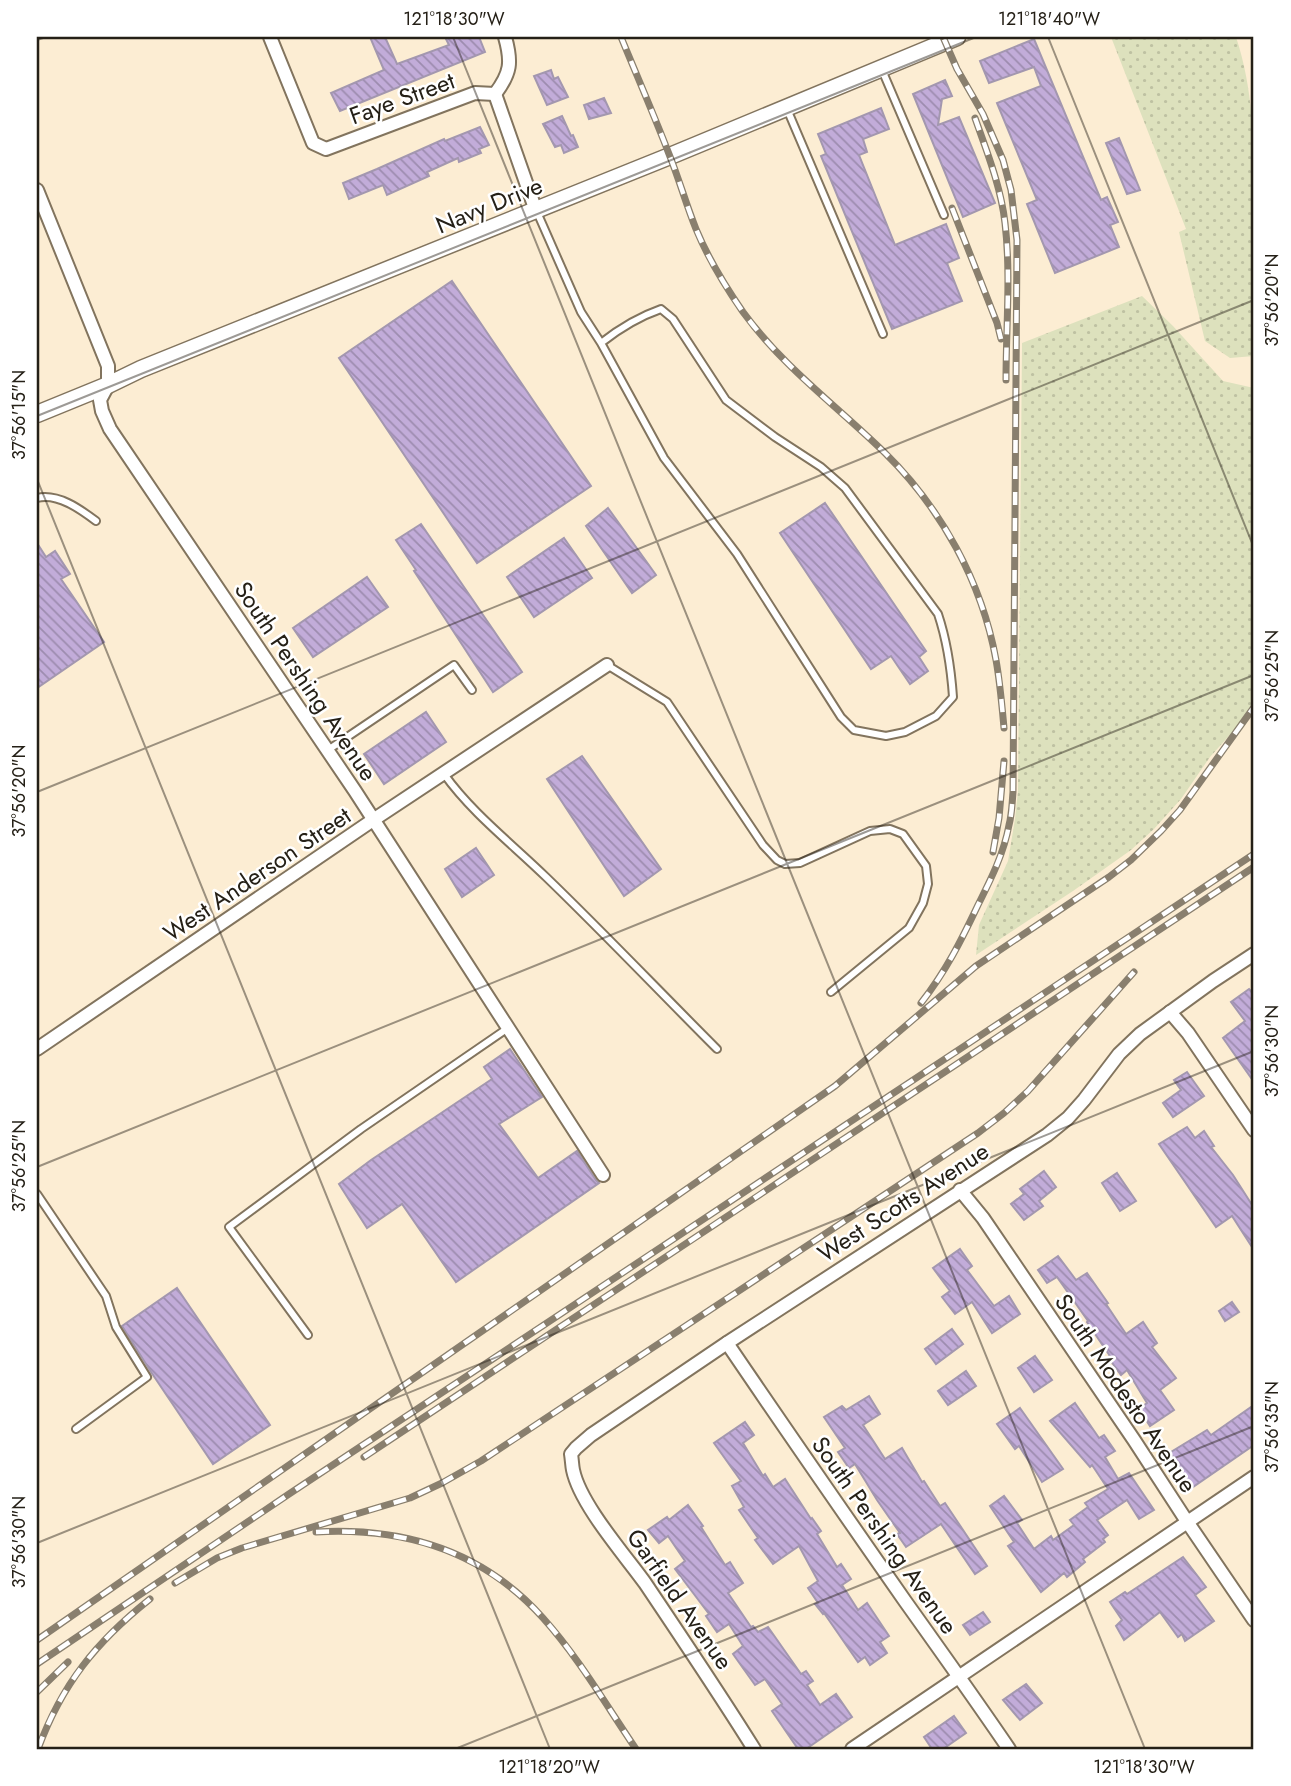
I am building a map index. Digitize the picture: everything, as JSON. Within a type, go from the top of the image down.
[{"type":"street","name":"Faye Street","points":[[270,37],[313,143],[326,149],[475,93],[495,94]]},
{"type":"street","points":[[505,37],[508,72],[506,80],[495,94],[536,211]]},
{"type":"street","name":"Navy Drive","points":[[37,414],[141,369],[536,211],[957,37]]},
{"type":"street","name":"South Pershing Avenue","points":[[37,190],[108,366],[108,385],[100,400],[110,429],[327,750],[603,1175]]},
{"type":"street","name":"West Anderson Street","points":[[37,1049],[373,820],[607,665]]},
{"type":"street","name":"West Scotts Avenue","points":[[573,1472],[571,1454],[591,1435],[727,1343],[1047,1135],[1068,1118],[1119,1054],[1140,1034],[1254,954]]},
{"type":"street","points":[[1170,1012],[1188,1033],[1254,1130]]},
{"type":"street","name":"South Modesto Avenue","points":[[960,1190],[983,1219],[1254,1620]]},
{"type":"street","name":"South Pershing Avenue","points":[[727,1343],[1009,1749]]},
{"type":"street","name":"Garfield Avenue","points":[[573,1472],[590,1507],[651,1593],[754,1749]]},
{"type":"street","points":[[852,1749],[1254,1477]]},
{"type":"lane","points":[[882,68],[944,215]]},
{"type":"lane","points":[[786,108],[883,334]]},
{"type":"lane","points":[[536,211],[581,312],[664,458],[737,554],[841,717],[854,730],[886,736],[905,732],[936,716],[953,697],[947,646],[938,614],[845,488],[821,467],[726,400],[673,319],[661,309],[640,317],[601,343]]},
{"type":"lane","points":[[37,498],[72,504],[96,521]]},
{"type":"lane","points":[[327,750],[454,665],[472,690]]},
{"type":"lane","points":[[607,665],[667,702],[763,845],[777,860],[785,864],[800,863],[870,831],[890,829],[903,834],[926,866],[928,884],[923,903],[909,929],[831,992]]},
{"type":"lane","points":[[443,774],[484,821],[546,877],[717,1049]]},
{"type":"lane","points":[[308,1335],[229,1227],[361,1129],[508,1028]]},
{"type":"lane","points":[[37,1195],[106,1296],[116,1327],[147,1377],[76,1429]]},
{"type":"green space","points":[[1111,37],[1236,37],[1247,80],[1252,123],[1254,356],[1230,358],[1205,341],[1179,232],[1186,229]]},
{"type":"green space","points":[[1142,296],[1223,381],[1254,388],[1254,708],[1210,757],[1181,799],[1131,850],[976,955],[979,925],[1008,861],[1018,791],[1022,343]]},
{"type":"building","points":[[370,37],[385,37],[397,64],[449,45],[445,37],[479,37],[485,52],[340,111],[331,93],[384,70]]},
{"type":"building","points":[[1034,39],[1101,200],[1107,197],[1118,222],[1110,225],[1119,247],[1055,273],[1027,204],[1037,200],[997,103],[1041,86],[1034,67],[989,83],[980,61]]},
{"type":"building","points":[[551,70],[554,79],[558,77],[568,97],[547,105],[534,76]]},
{"type":"building","points":[[945,80],[952,96],[942,99],[938,125],[959,117],[995,203],[963,217],[913,94]]},
{"type":"building","points":[[604,98],[611,113],[589,119],[584,105]]},
{"type":"building","points":[[881,108],[889,129],[863,139],[867,152],[859,155],[895,245],[946,224],[959,258],[947,263],[962,301],[892,329],[821,156],[826,154],[818,134]]},
{"type":"building","points":[[562,116],[578,147],[564,153],[561,145],[555,147],[543,124]]},
{"type":"building","points":[[480,127],[489,145],[479,149],[481,153],[459,162],[458,158],[427,172],[429,176],[387,195],[383,185],[349,199],[343,183],[444,139],[445,141]]},
{"type":"building","points":[[1119,138],[1140,190],[1127,194],[1106,143]]},
{"type":"building","points":[[452,281],[591,486],[477,563],[339,358]]},
{"type":"building","points":[[825,503],[926,651],[919,657],[928,671],[910,684],[891,656],[871,669],[780,533]]},
{"type":"building","points":[[608,508],[656,575],[632,593],[586,526]]},
{"type":"building","points":[[421,524],[522,672],[493,692],[396,540]]},
{"type":"building","points":[[564,538],[592,578],[534,617],[507,577]]},
{"type":"building","points":[[37,543],[46,557],[55,551],[70,574],[61,579],[104,642],[37,688]]},
{"type":"building","points":[[367,577],[388,607],[313,657],[293,628]]},
{"type":"building","points":[[426,712],[446,742],[384,784],[364,754]]},
{"type":"building","points":[[582,756],[661,869],[624,896],[547,779]]},
{"type":"building","points":[[476,848],[494,875],[462,897],[445,869]]},
{"type":"building","points":[[1249,989],[1254,995],[1254,1082],[1223,1038],[1245,1021],[1231,1002]]},
{"type":"building","points":[[510,1049],[542,1097],[499,1124],[538,1178],[577,1151],[599,1183],[456,1282],[402,1204],[367,1228],[339,1184],[492,1079],[484,1067]]},
{"type":"building","points":[[1187,1072],[1204,1096],[1173,1117],[1163,1103],[1181,1090],[1174,1080]]},
{"type":"building","points":[[1187,1127],[1195,1138],[1204,1131],[1214,1146],[1211,1147],[1254,1208],[1254,1250],[1232,1216],[1216,1227],[1159,1144]]},
{"type":"building","points":[[1044,1171],[1056,1187],[1039,1201],[1043,1206],[1024,1220],[1011,1204],[1024,1194],[1020,1189]]},
{"type":"building","points":[[1117,1173],[1136,1201],[1120,1211],[1102,1183]]},
{"type":"building","points":[[960,1249],[972,1266],[967,1270],[994,1306],[1009,1296],[1020,1314],[992,1333],[972,1302],[955,1314],[942,1297],[950,1291],[933,1268]]},
{"type":"building","points":[[1058,1256],[1076,1280],[1087,1273],[1126,1334],[1143,1322],[1157,1343],[1152,1347],[1176,1378],[1160,1390],[1174,1410],[1150,1426],[1139,1409],[1147,1403],[1127,1370],[1121,1375],[1057,1277],[1047,1283],[1038,1270]]},
{"type":"building","points":[[177,1288],[270,1425],[213,1464],[122,1326]]},
{"type":"building","points":[[1232,1302],[1239,1312],[1225,1321],[1219,1311]]},
{"type":"building","points":[[952,1329],[963,1344],[936,1364],[925,1349]]},
{"type":"building","points":[[1035,1356],[1052,1380],[1034,1392],[1018,1368]]},
{"type":"building","points":[[966,1371],[976,1386],[948,1405],[938,1391]]},
{"type":"building","points":[[869,1396],[880,1414],[863,1425],[885,1459],[902,1448],[940,1506],[945,1503],[987,1566],[975,1574],[941,1524],[906,1547],[897,1534],[900,1533],[855,1464],[849,1468],[838,1452],[845,1448],[824,1417],[842,1406],[846,1410]]},
{"type":"building","points":[[1075,1403],[1099,1438],[1104,1435],[1115,1451],[1105,1457],[1118,1479],[1129,1473],[1154,1510],[1139,1519],[1127,1500],[1097,1520],[1108,1535],[1103,1539],[1105,1542],[1083,1559],[1085,1562],[1067,1577],[1064,1573],[1041,1592],[1008,1546],[1014,1542],[990,1506],[1004,1496],[1022,1520],[1017,1523],[1034,1549],[1051,1536],[1053,1540],[1074,1525],[1070,1520],[1088,1507],[1085,1503],[1108,1489],[1092,1465],[1090,1467],[1050,1421]]},
{"type":"building","points":[[1254,1405],[1254,1445],[1190,1489],[1166,1455],[1207,1430],[1211,1435]]},
{"type":"building","points":[[1020,1408],[1063,1469],[1042,1482],[1019,1446],[1015,1449],[997,1424]]},
{"type":"building","points":[[745,1422],[754,1435],[743,1443],[763,1476],[765,1474],[773,1487],[785,1479],[821,1531],[817,1534],[837,1567],[841,1564],[851,1579],[842,1585],[858,1610],[867,1603],[889,1636],[880,1642],[887,1653],[870,1665],[865,1657],[858,1662],[815,1604],[818,1603],[808,1588],[818,1581],[799,1546],[773,1564],[755,1540],[758,1538],[739,1510],[744,1507],[732,1486],[741,1481],[714,1443]]},
{"type":"building","points":[[688,1505],[725,1565],[730,1562],[743,1583],[728,1593],[751,1627],[758,1632],[768,1627],[801,1674],[806,1671],[813,1681],[807,1685],[820,1705],[836,1694],[852,1717],[806,1749],[798,1749],[772,1711],[782,1704],[765,1679],[755,1685],[733,1654],[743,1646],[729,1624],[717,1632],[706,1616],[709,1614],[675,1569],[685,1561],[668,1536],[659,1543],[648,1530],[667,1517],[669,1520]]},
{"type":"building","points":[[1183,1557],[1206,1587],[1195,1595],[1214,1621],[1185,1641],[1182,1634],[1178,1637],[1160,1612],[1124,1640],[1116,1626],[1122,1620],[1110,1602],[1125,1592],[1127,1594]]},
{"type":"building","points":[[983,1612],[990,1622],[970,1635],[963,1625]]},
{"type":"building","points":[[1026,1684],[1042,1703],[1020,1720],[1003,1700]]},
{"type":"building","points":[[954,1716],[966,1733],[943,1749],[932,1749],[924,1737]]},
{"type":"railway","points":[[621,37],[673,163],[696,229],[711,261],[736,302],[775,351],[905,474],[941,522],[956,548],[981,602],[990,631],[1004,728]]},
{"type":"railway","points":[[921,1003],[953,956],[992,876],[1007,835],[1013,792],[1017,240],[1011,190],[1003,160],[983,114],[957,69],[943,37]]},
{"type":"railway","points":[[975,118],[997,183],[1005,223],[1008,281],[1006,380]]},
{"type":"railway","points":[[952,208],[1001,339]]},
{"type":"railway","points":[[37,1640],[835,1086],[976,966],[1109,877],[1131,860],[1180,810],[1254,707]]},
{"type":"railway","points":[[993,852],[1004,761]]},
{"type":"railway","points":[[37,1664],[1254,854]]},
{"type":"railway","points":[[364,1457],[1254,867]]},
{"type":"railway","points":[[175,1583],[217,1558],[242,1548],[410,1498],[481,1461],[978,1133],[1028,1091],[1134,972]]},
{"type":"railway","points":[[316,1532],[380,1534],[411,1539],[468,1560],[495,1576],[520,1595],[556,1633],[636,1749]]},
{"type":"railway","points":[[38,1749],[58,1704],[83,1666],[113,1631],[150,1599]]},
{"type":"railway","points":[[37,1692],[68,1662]]}]
